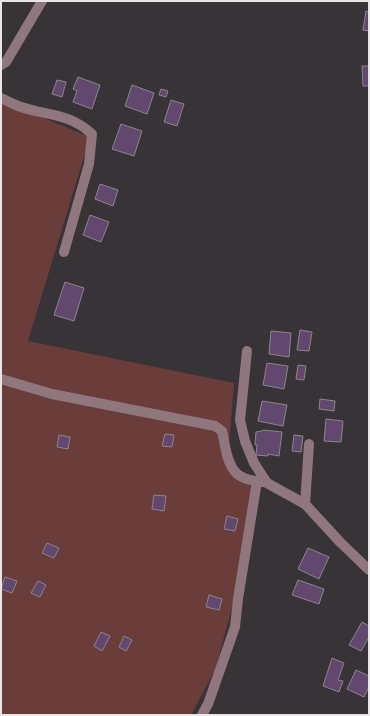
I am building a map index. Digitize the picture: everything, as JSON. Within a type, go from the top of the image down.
[{"type":"street","points":[[1,66],[6,62],[42,1]]},
{"type":"street","points":[[1,98],[19,106],[66,117],[86,128],[92,134],[89,164],[64,252]]},
{"type":"street","points":[[202,715],[208,704],[235,627],[238,599],[262,482],[245,441],[240,420],[247,351]]},
{"type":"street","points":[[1,379],[52,394],[215,426],[222,431],[229,462],[233,472],[244,478],[262,482],[305,504],[340,542],[369,570]]},
{"type":"street","points":[[305,504],[309,444]]},
{"type":"shaded area","points":[[1,100],[90,137],[28,341],[234,383],[229,446],[239,470],[260,479],[244,563],[215,670],[191,715],[1,715]]},
{"type":"building","points":[[366,11],[369,12],[369,31],[363,30]]},
{"type":"building","points":[[362,66],[369,66],[369,86],[363,86]]},
{"type":"building","points":[[78,77],[100,85],[92,109],[73,102],[77,91],[73,89]]},
{"type":"building","points":[[57,80],[66,82],[62,97],[52,94]]},
{"type":"building","points":[[132,85],[154,93],[147,114],[125,106]]},
{"type":"building","points":[[161,89],[168,91],[166,97],[159,95]]},
{"type":"building","points":[[171,100],[184,104],[177,126],[164,122]]},
{"type":"building","points":[[121,124],[142,131],[134,156],[112,149]]},
{"type":"building","points":[[100,184],[118,190],[113,206],[95,199]]},
{"type":"building","points":[[90,215],[109,222],[101,242],[83,235]]},
{"type":"building","points":[[65,282],[84,288],[74,321],[54,315]]},
{"type":"building","points":[[300,330],[312,332],[309,351],[297,350]]},
{"type":"building","points":[[271,331],[291,333],[289,357],[269,354]]},
{"type":"building","points":[[267,363],[288,366],[284,389],[263,385]]},
{"type":"building","points":[[298,365],[306,366],[304,380],[296,379]]},
{"type":"building","points":[[320,399],[335,401],[334,411],[319,409]]},
{"type":"building","points":[[262,401],[287,405],[283,426],[258,421]]},
{"type":"building","points":[[326,419],[343,421],[341,442],[324,441]]},
{"type":"building","points":[[263,430],[282,432],[279,456],[268,454],[268,456],[256,455],[256,432]]},
{"type":"building","points":[[165,434],[174,435],[172,447],[162,446]]},
{"type":"building","points":[[59,435],[70,437],[68,449],[57,447]]},
{"type":"building","points":[[294,435],[303,436],[301,452],[292,451]]},
{"type":"building","points":[[154,495],[166,496],[164,511],[152,509]]},
{"type":"building","points":[[227,516],[238,519],[235,531],[224,529]]},
{"type":"building","points":[[47,543],[59,548],[54,558],[42,553]]},
{"type":"building","points":[[308,548],[329,557],[319,579],[298,569]]},
{"type":"building","points":[[5,577],[17,581],[12,593],[1,589]]},
{"type":"building","points":[[298,580],[324,589],[319,604],[292,595]]},
{"type":"building","points":[[38,581],[46,585],[40,597],[31,593]]},
{"type":"building","points":[[209,595],[222,599],[219,610],[206,607]]},
{"type":"building","points":[[362,622],[369,626],[369,637],[361,651],[349,645]]},
{"type":"building","points":[[101,632],[110,636],[102,651],[94,646]]},
{"type":"building","points":[[124,636],[132,640],[126,651],[119,647]]},
{"type":"building","points":[[332,658],[344,663],[338,680],[343,681],[339,692],[323,686]]},
{"type":"building","points":[[356,670],[369,676],[369,687],[364,697],[347,689]]}]
